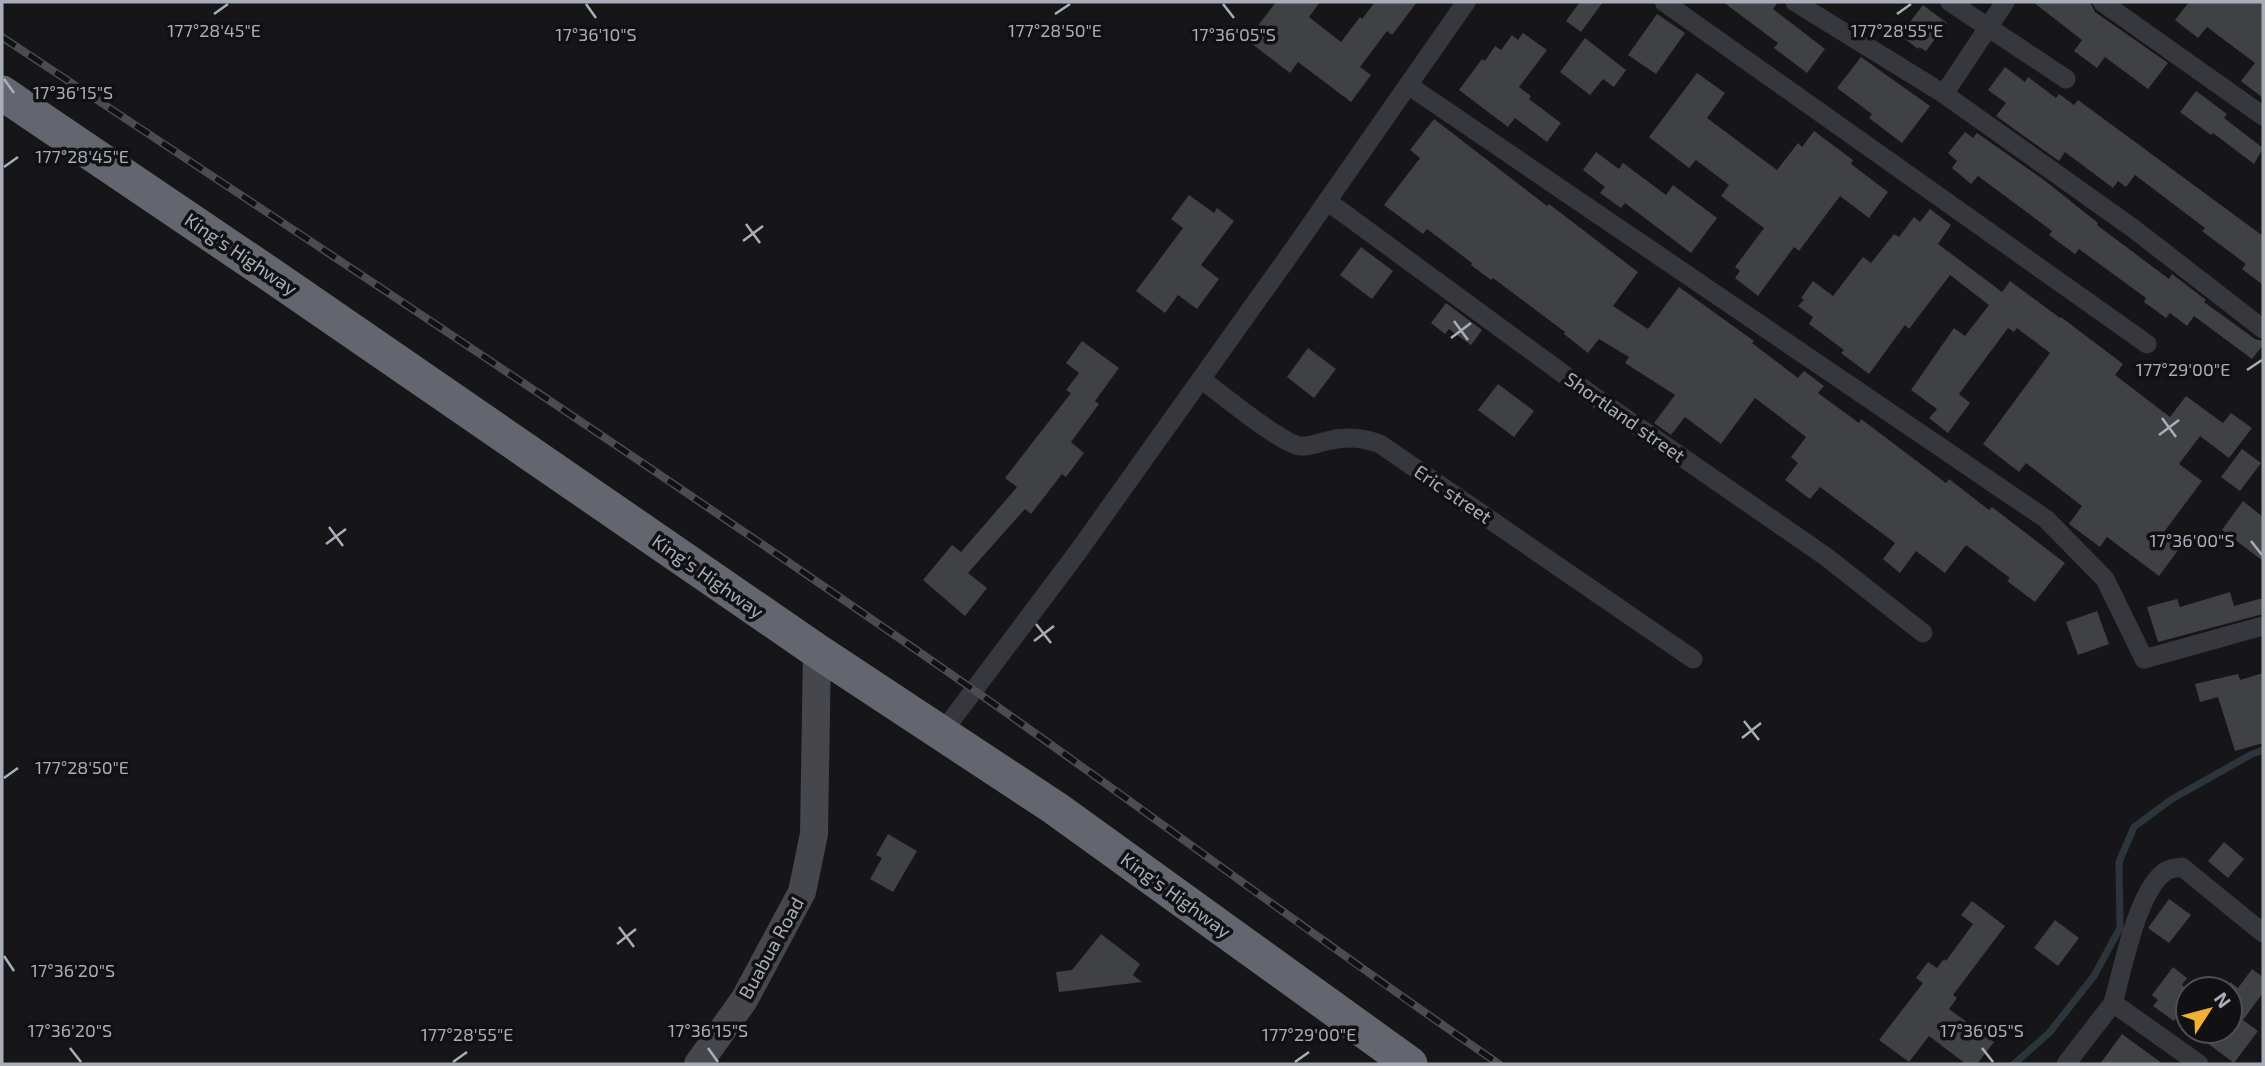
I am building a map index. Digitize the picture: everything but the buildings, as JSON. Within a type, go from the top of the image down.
[{"type":"highway","name":"King's Highway","points":[[2,93],[263,269],[817,652],[1055,808],[1410,1064]]},
{"type":"street","points":[[941,734],[1057,581],[1466,2]]},
{"type":"street","points":[[1664,2],[2147,344]]},
{"type":"street","points":[[1795,2],[1944,94],[2134,229],[2263,328]]},
{"type":"street","points":[[1950,2],[2066,79]]},
{"type":"street","points":[[1944,94],[2006,2]]},
{"type":"street","points":[[2102,2],[2263,116]]},
{"type":"street","points":[[1408,85],[2046,519],[2105,579],[2144,659],[2263,626]]},
{"type":"street","name":"Shortland street","points":[[1327,201],[1592,395],[1825,556],[1923,633]]},
{"type":"street","name":"Eric street","points":[[1201,379],[1289,443],[1311,446],[1329,440],[1354,437],[1380,444],[1693,659]]},
{"type":"street","name":"Buabua Road","points":[[698,1064],[744,1000],[802,892],[814,834],[817,652]]},
{"type":"street","points":[[2066,1064],[2113,1003],[2145,897],[2161,875],[2169,869],[2182,867],[2263,933]]},
{"type":"street","points":[[2113,1003],[2199,1064]]},
{"type":"waterway","points":[[2014,1064],[2049,1033],[2094,976],[2120,928],[2119,862],[2134,827],[2172,799],[2263,750]]},
{"type":"railway","points":[[2,37],[489,360],[851,605],[1499,1064]]}]
